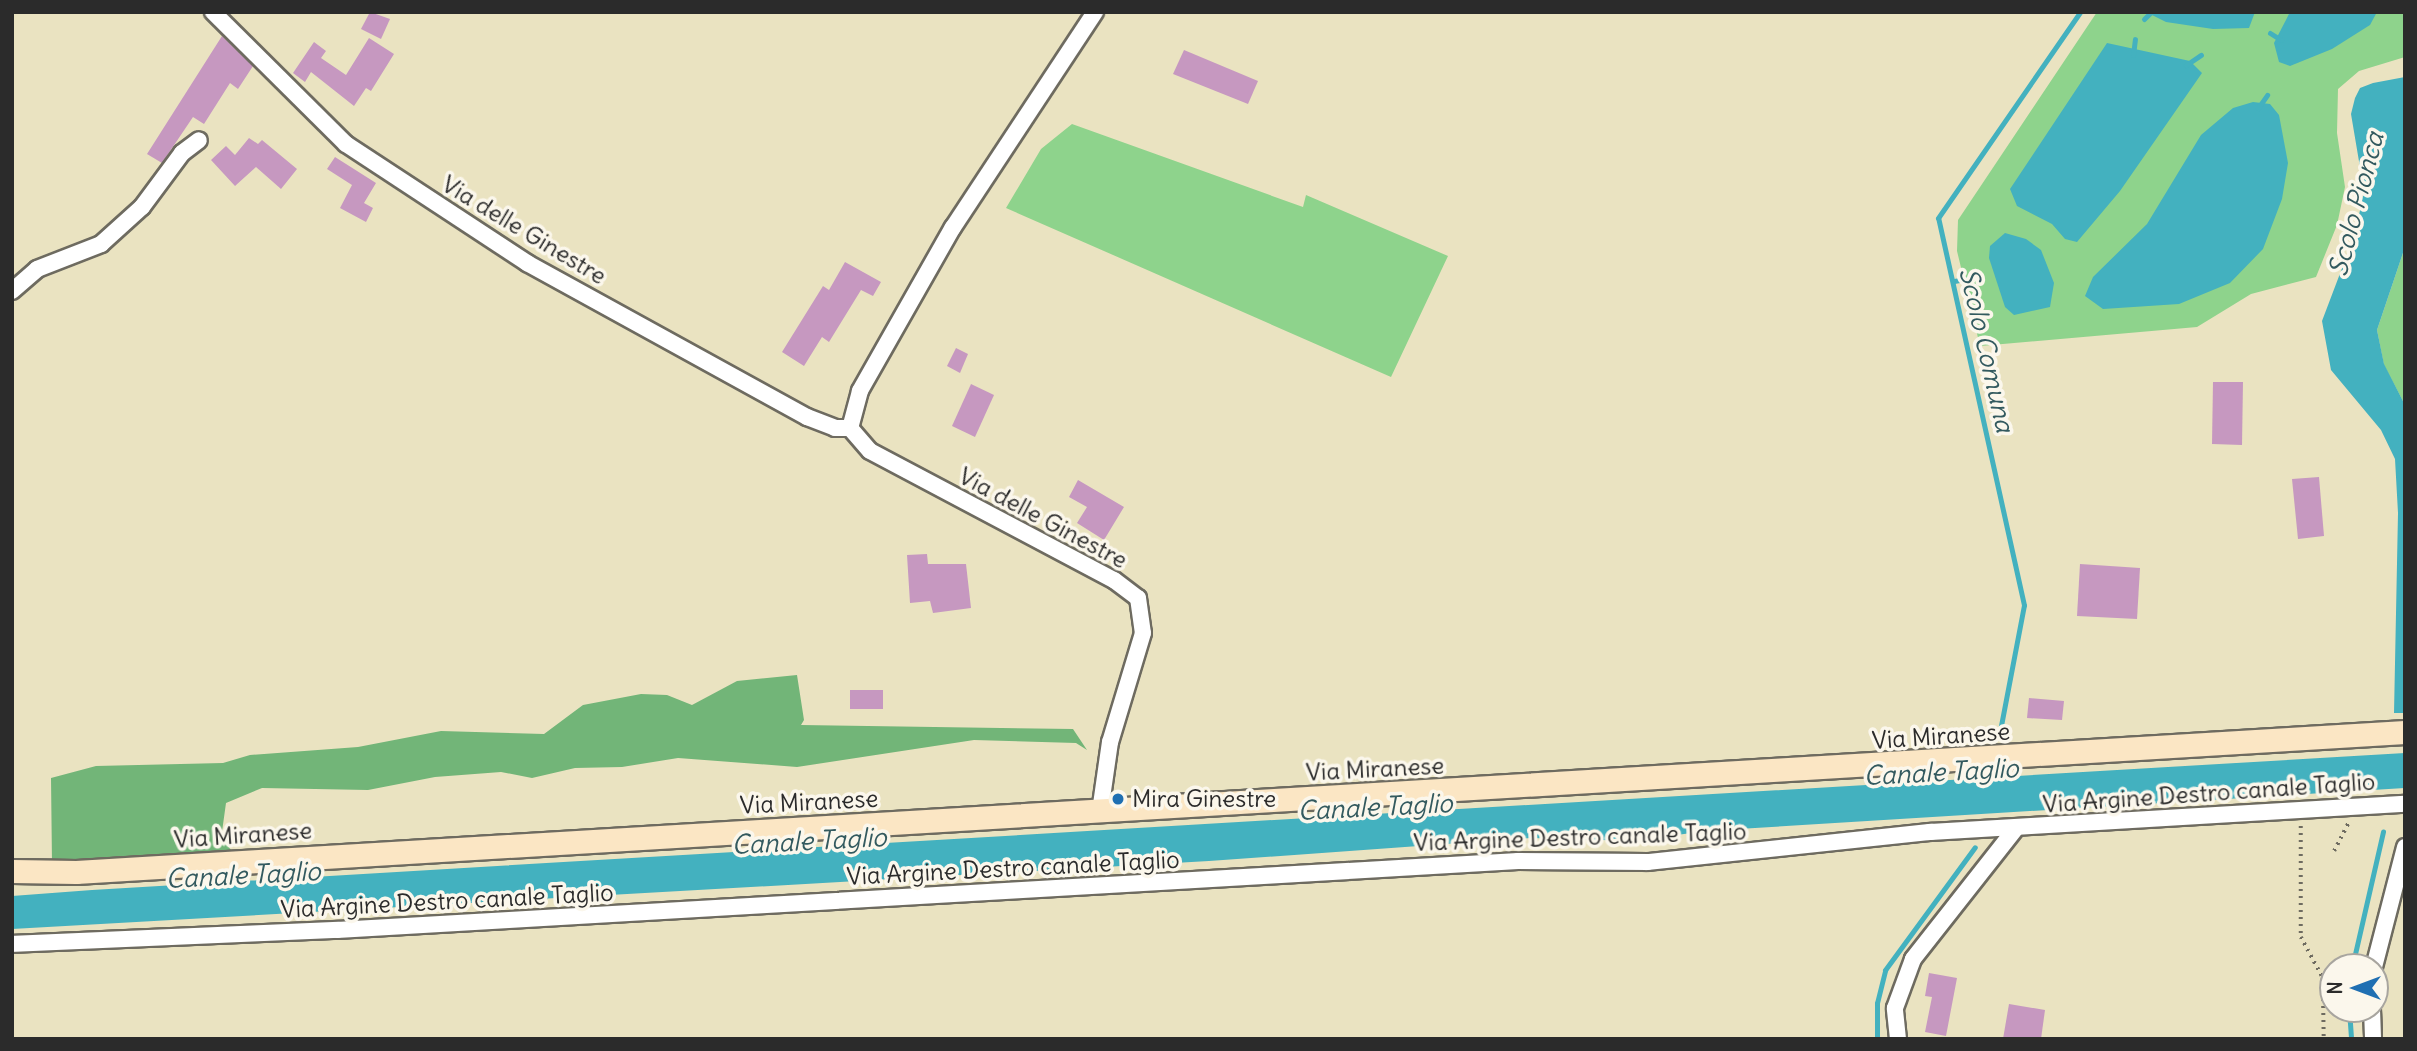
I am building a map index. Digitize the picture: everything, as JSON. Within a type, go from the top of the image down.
[{"type":"main road","name":"Via Miranese","points":[[12,871],[76,872],[2405,732]]},
{"type":"street","name":"Via delle Ginestre","points":[[213,12],[346,144],[504,248],[807,417],[835,428],[850,428],[870,451],[1114,580],[1138,598],[1143,633],[1110,741],[1100,811]]},
{"type":"street","points":[[850,428],[860,391],[928,270],[1096,12]]},
{"type":"street","points":[[12,291],[37,269],[101,244],[142,207],[182,153],[199,141]]},
{"type":"street","name":"Via Argine Destro canale Taglio","points":[[12,944],[337,930],[1504,861],[1648,862],[1852,839],[2405,804]]},
{"type":"street","name":"Via Argine Destro canale Taglio","points":[[1898,1039],[1895,1008],[1913,959],[2015,828]]},
{"type":"street","points":[[2378,953],[2405,847]]},
{"type":"path","points":[[2334,851],[2348,824],[2348,807]]},
{"type":"path","points":[[2301,811],[2301,937],[2323,978],[2324,1039]]},
{"type":"green space","points":[[2097,12],[2405,12],[2405,57],[2359,71],[2338,89],[2337,133],[2345,187],[2337,225],[2316,277],[2251,294],[2197,327],[1980,346],[1957,251],[1958,220]]},
{"type":"green space","points":[[1072,124],[1303,207],[1306,195],[1448,256],[1391,377],[1006,208],[1041,149]]},
{"type":"green space","points":[[2405,247],[2405,405],[2384,365],[2377,330]]},
{"type":"green space","points":[[797,675],[804,720],[801,725],[1073,729],[1087,750],[1076,743],[974,740],[797,767],[678,758],[622,767],[575,768],[532,778],[501,772],[435,777],[368,790],[262,788],[226,803],[221,839],[234,853],[52,864],[51,778],[96,766],[223,763],[250,755],[358,747],[441,731],[544,734],[583,705],[641,694],[667,695],[692,705],[737,681]]},
{"type":"water","points":[[2146,12],[2255,12],[2249,28],[2213,29],[2166,22]]},
{"type":"water","points":[[2290,12],[2377,12],[2370,25],[2332,49],[2290,66],[2279,62],[2274,43]]},
{"type":"water","points":[[2107,43],[2190,61],[2202,73],[2120,191],[2077,242],[2065,239],[2052,224],[2017,206],[2010,189]]},
{"type":"water","points":[[2405,77],[2405,247],[2377,330],[2384,364],[2405,405],[2405,713],[2394,713],[2398,513],[2395,459],[2381,430],[2331,370],[2322,321],[2355,234],[2364,191],[2351,114],[2355,98],[2360,88]]},
{"type":"water","points":[[2253,102],[2270,104],[2279,115],[2288,163],[2282,199],[2263,249],[2230,283],[2179,304],[2103,309],[2085,296],[2093,277],[2147,224],[2201,135],[2233,108]]},
{"type":"water","points":[[2005,233],[2026,239],[2041,250],[2054,283],[2050,307],[2014,315],[2005,307],[1989,258],[1990,246]]},
{"type":"water","points":[[2405,753],[2405,788],[1705,831],[1635,841],[1531,838],[1209,861],[12,929],[12,896],[92,890]]},
{"type":"building","points":[[370,12],[390,19],[381,39],[361,29]]},
{"type":"building","points":[[222,36],[253,66],[238,89],[230,83],[204,124],[193,117],[162,163],[147,154]]},
{"type":"building","points":[[369,38],[394,54],[371,91],[366,88],[354,106],[311,72],[305,82],[293,73],[314,42],[326,51],[321,58],[346,75]]},
{"type":"building","points":[[1184,50],[1258,81],[1248,104],[1173,74]]},
{"type":"building","points":[[249,138],[258,144],[262,140],[297,169],[281,189],[256,167],[235,186],[211,160],[226,146],[235,155]]},
{"type":"building","points":[[335,157],[376,183],[364,203],[373,208],[366,222],[340,208],[352,185],[327,169]]},
{"type":"building","points":[[845,262],[881,282],[873,296],[861,290],[829,342],[822,337],[804,366],[782,352],[823,286],[829,290]]},
{"type":"building","points":[[956,348],[968,354],[960,373],[947,366]]},
{"type":"building","points":[[2213,382],[2243,382],[2242,445],[2212,444]]},
{"type":"building","points":[[971,384],[994,395],[975,437],[952,426]]},
{"type":"building","points":[[2319,477],[2324,536],[2298,539],[2292,479]]},
{"type":"building","points":[[1078,480],[1124,507],[1104,540],[1077,523],[1087,507],[1069,497]]},
{"type":"building","points":[[927,554],[928,564],[966,564],[971,608],[933,613],[930,601],[910,603],[907,555]]},
{"type":"building","points":[[2080,564],[2140,568],[2137,619],[2077,616]]},
{"type":"building","points":[[850,690],[883,690],[883,709],[850,709]]},
{"type":"building","points":[[2029,698],[2064,701],[2062,720],[2027,718]]},
{"type":"building","points":[[1929,973],[1957,978],[1946,1036],[1925,1032],[1932,997],[1925,996]]},
{"type":"building","points":[[2009,1004],[2045,1010],[2041,1039],[2003,1039]]},
{"type":"waterway","name":"Scolo Comuna","points":[[1999,736],[2024,605],[1938,218],[2080,12]]},
{"type":"waterway","points":[[2144,19],[2151,12]]},
{"type":"waterway","points":[[2270,33],[2281,40]]},
{"type":"waterway","points":[[2133,55],[2135,39]]},
{"type":"waterway","points":[[2186,65],[2201,55]]},
{"type":"waterway","points":[[2258,108],[2267,95]]},
{"type":"waterway","points":[[1954,281],[1965,279]]},
{"type":"waterway","name":"Scolo Pionca","points":[[2355,953],[2383,832]]},
{"type":"waterway","name":"Scolo Comuna","points":[[1877,1039],[1877,1003],[1885,970],[1975,847]]},
{"type":"waterway","name":"Scolo Pionca","points":[[2350,1023],[2351,1039]]},
{"type":"place","name":"Mira Ginestre","points":[[1118,799]]},
{"type":"water label","name":"Canale Taglio","points":[[1941,772]]},
{"type":"water label","name":"Canale Taglio","points":[[1375,807]]},
{"type":"water label","name":"Canale Taglio","points":[[809,841]]},
{"type":"water label","name":"Canale Taglio","points":[[243,875]]}]
